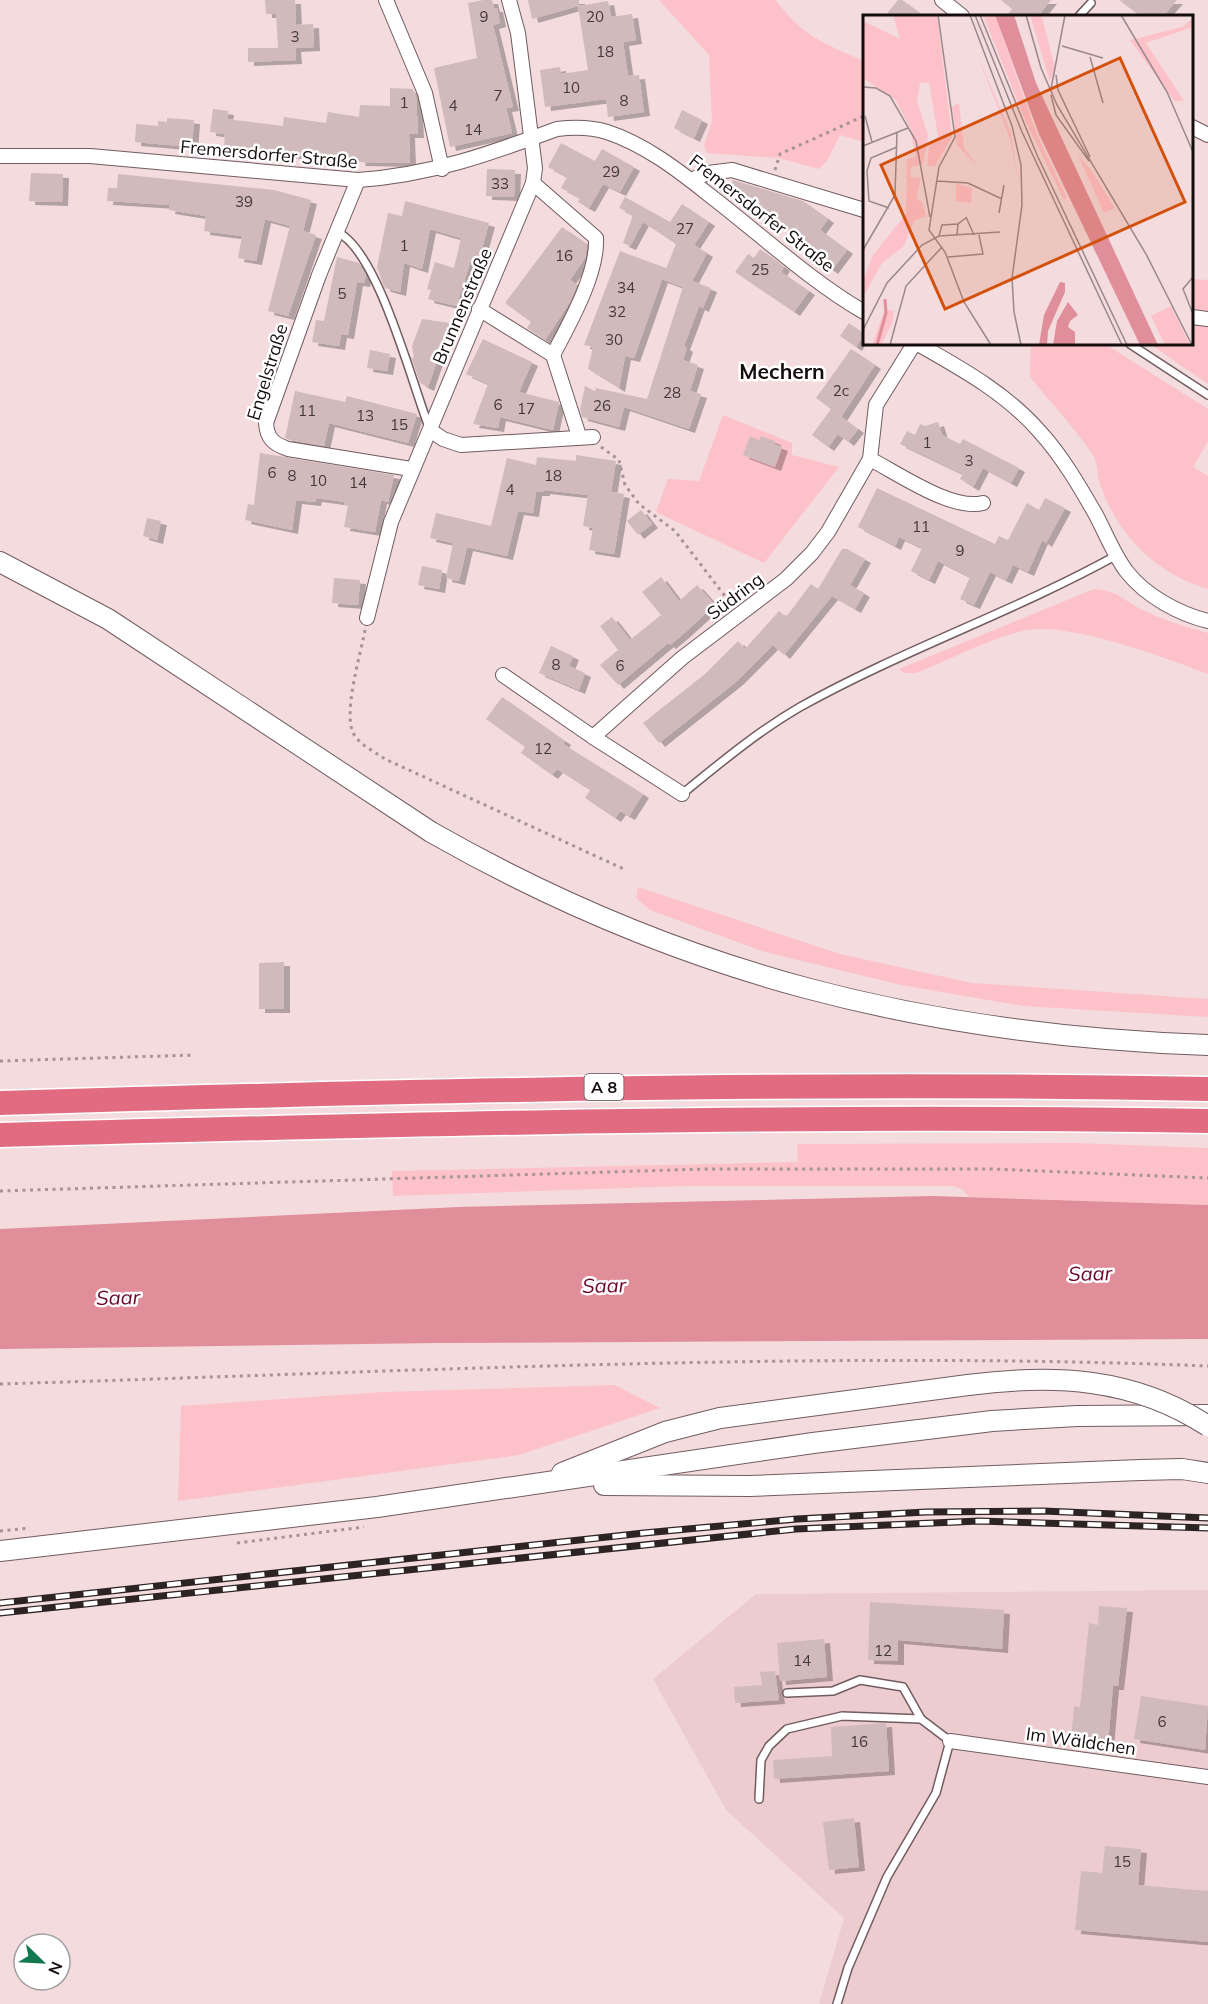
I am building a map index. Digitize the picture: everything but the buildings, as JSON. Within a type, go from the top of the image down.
[{"type":"highway","name":"A 8","points":[[0,1103],[530,1088],[1001,1085],[1208,1089]]},
{"type":"highway","name":"A 8","points":[[0,1135],[530,1121],[789,1118],[1208,1122]]},
{"type":"main road","points":[[0,562],[108,619],[431,832],[484,862],[572,905],[635,932],[767,979],[884,1009],[1003,1029],[1208,1045]]},
{"type":"main road","points":[[532,1486],[657,1435],[700,1423],[1031,1378],[1106,1385],[1150,1397],[1208,1426]]},
{"type":"main road","points":[[0,1551],[354,1510],[532,1486],[813,1443],[992,1421],[1077,1416],[1208,1414]]},
{"type":"main road","points":[[532,1486],[681,1484],[748,1486],[1182,1469],[1208,1473]]},
{"type":"street","points":[[386,0],[425,93],[442,169]]},
{"type":"street","name":"Brunnenstraße","points":[[367,618],[388,532],[411,469],[430,430],[533,183],[535,168],[518,33],[509,0]]},
{"type":"street","points":[[942,0],[961,15]]},
{"type":"street","name":"Fremersdorfer Straße","points":[[0,156],[90,156],[358,180],[402,177],[442,169],[557,129],[575,127],[605,131],[643,149],[691,180],[817,280],[863,311]]},
{"type":"street","points":[[1193,128],[1208,135]]},
{"type":"street","points":[[691,180],[708,173],[732,170],[772,180],[863,210]]},
{"type":"street","name":"Engelstraße","points":[[358,180],[289,356],[266,423],[267,433],[275,444],[288,449],[411,469]]},
{"type":"street","points":[[533,183],[596,238],[597,247],[582,293],[553,355]]},
{"type":"street","points":[[479,309],[553,355],[579,436]]},
{"type":"street","points":[[1193,317],[1208,319]]},
{"type":"street","name":"Südring","points":[[593,737],[682,658],[786,579],[812,553],[828,532],[870,459],[876,405],[915,345]]},
{"type":"street","points":[[918,345],[970,374],[1010,401],[1041,433],[1090,506],[1117,555],[1138,584],[1170,606],[1208,621]]},
{"type":"street","points":[[430,430],[443,439],[461,445],[579,436],[593,437]]},
{"type":"street","points":[[870,459],[956,503],[972,506],[984,503]]},
{"type":"street","points":[[503,675],[593,737],[682,794]]},
{"type":"street","name":"Im Wäldchen","points":[[950,1741],[1208,1777]]},
{"type":"lane","points":[[1080,15],[1091,3]]},
{"type":"lane","points":[[338,232],[354,244],[388,309],[430,430]]},
{"type":"lane","points":[[1132,345],[1208,395]]},
{"type":"lane","points":[[682,794],[755,735],[799,708],[858,676],[1056,588],[1117,555]]},
{"type":"lane","points":[[787,1693],[833,1691],[860,1680],[903,1687],[921,1719],[950,1741],[936,1793],[887,1877],[848,1968],[837,2004]]},
{"type":"lane","points":[[759,1799],[761,1760],[769,1746],[787,1729],[842,1716],[921,1719]]},
{"type":"path","points":[[772,180],[780,154],[863,116]]},
{"type":"path","points":[[593,437],[603,451],[619,460],[625,485],[639,504],[675,531],[740,615]]},
{"type":"path","points":[[367,618],[350,711],[351,730],[356,738],[385,759],[626,870]]},
{"type":"path","points":[[0,1061],[195,1055]]},
{"type":"path","points":[[0,1191],[705,1169],[992,1169],[1208,1178]]},
{"type":"path","points":[[0,1384],[548,1367],[915,1360],[1062,1360],[1208,1366]]},
{"type":"shaded area","points":[[659,0],[776,0],[795,22],[815,38],[863,61],[863,142],[840,135],[827,161],[819,169],[778,158],[707,153],[704,145],[712,121],[709,55]]},
{"type":"shaded area","points":[[1193,279],[1208,280],[1208,384],[1151,345],[1193,345]]},
{"type":"shaded area","points":[[1031,345],[1107,345],[1208,409],[1208,441],[1193,467],[1208,476],[1208,589],[1171,573],[1141,550],[1128,536],[1108,503],[1100,484],[1094,457],[1030,377]]},
{"type":"shaded area","points":[[723,415],[792,443],[792,455],[839,467],[764,563],[656,512],[668,479],[699,481]]},
{"type":"shaded area","points":[[1094,589],[1116,594],[1160,618],[1208,633],[1208,674],[1115,642],[1064,631],[1041,629],[1022,631],[995,640],[916,673],[904,673],[899,669]]},
{"type":"shaded area","points":[[638,887],[840,954],[972,983],[1208,999],[1208,1017],[1023,1006],[901,985],[765,952],[650,910],[636,898]]},
{"type":"shaded area","points":[[1075,1143],[1208,1148],[1208,1205],[969,1197],[962,1189],[953,1186],[686,1186],[393,1196],[392,1171],[798,1162],[797,1144]]},
{"type":"shaded area","points":[[615,1385],[660,1408],[519,1455],[178,1501],[181,1406],[384,1392]]},
{"type":"shaded area","points":[[1208,1590],[1208,2004],[819,2004],[844,1918],[726,1810],[653,1679],[756,1594]]},
{"type":"water","name":"Saar","points":[[932,1196],[1208,1205],[1208,1339],[438,1343],[0,1349],[0,1229],[459,1207]]},
{"type":"railway","points":[[0,1603],[644,1533],[797,1519],[926,1512],[1043,1511],[1208,1518]]},
{"type":"railway","points":[[0,1613],[796,1529],[979,1521],[1208,1528]]},
{"type":"district","name":"Mechern","points":[[782,371]]}]
